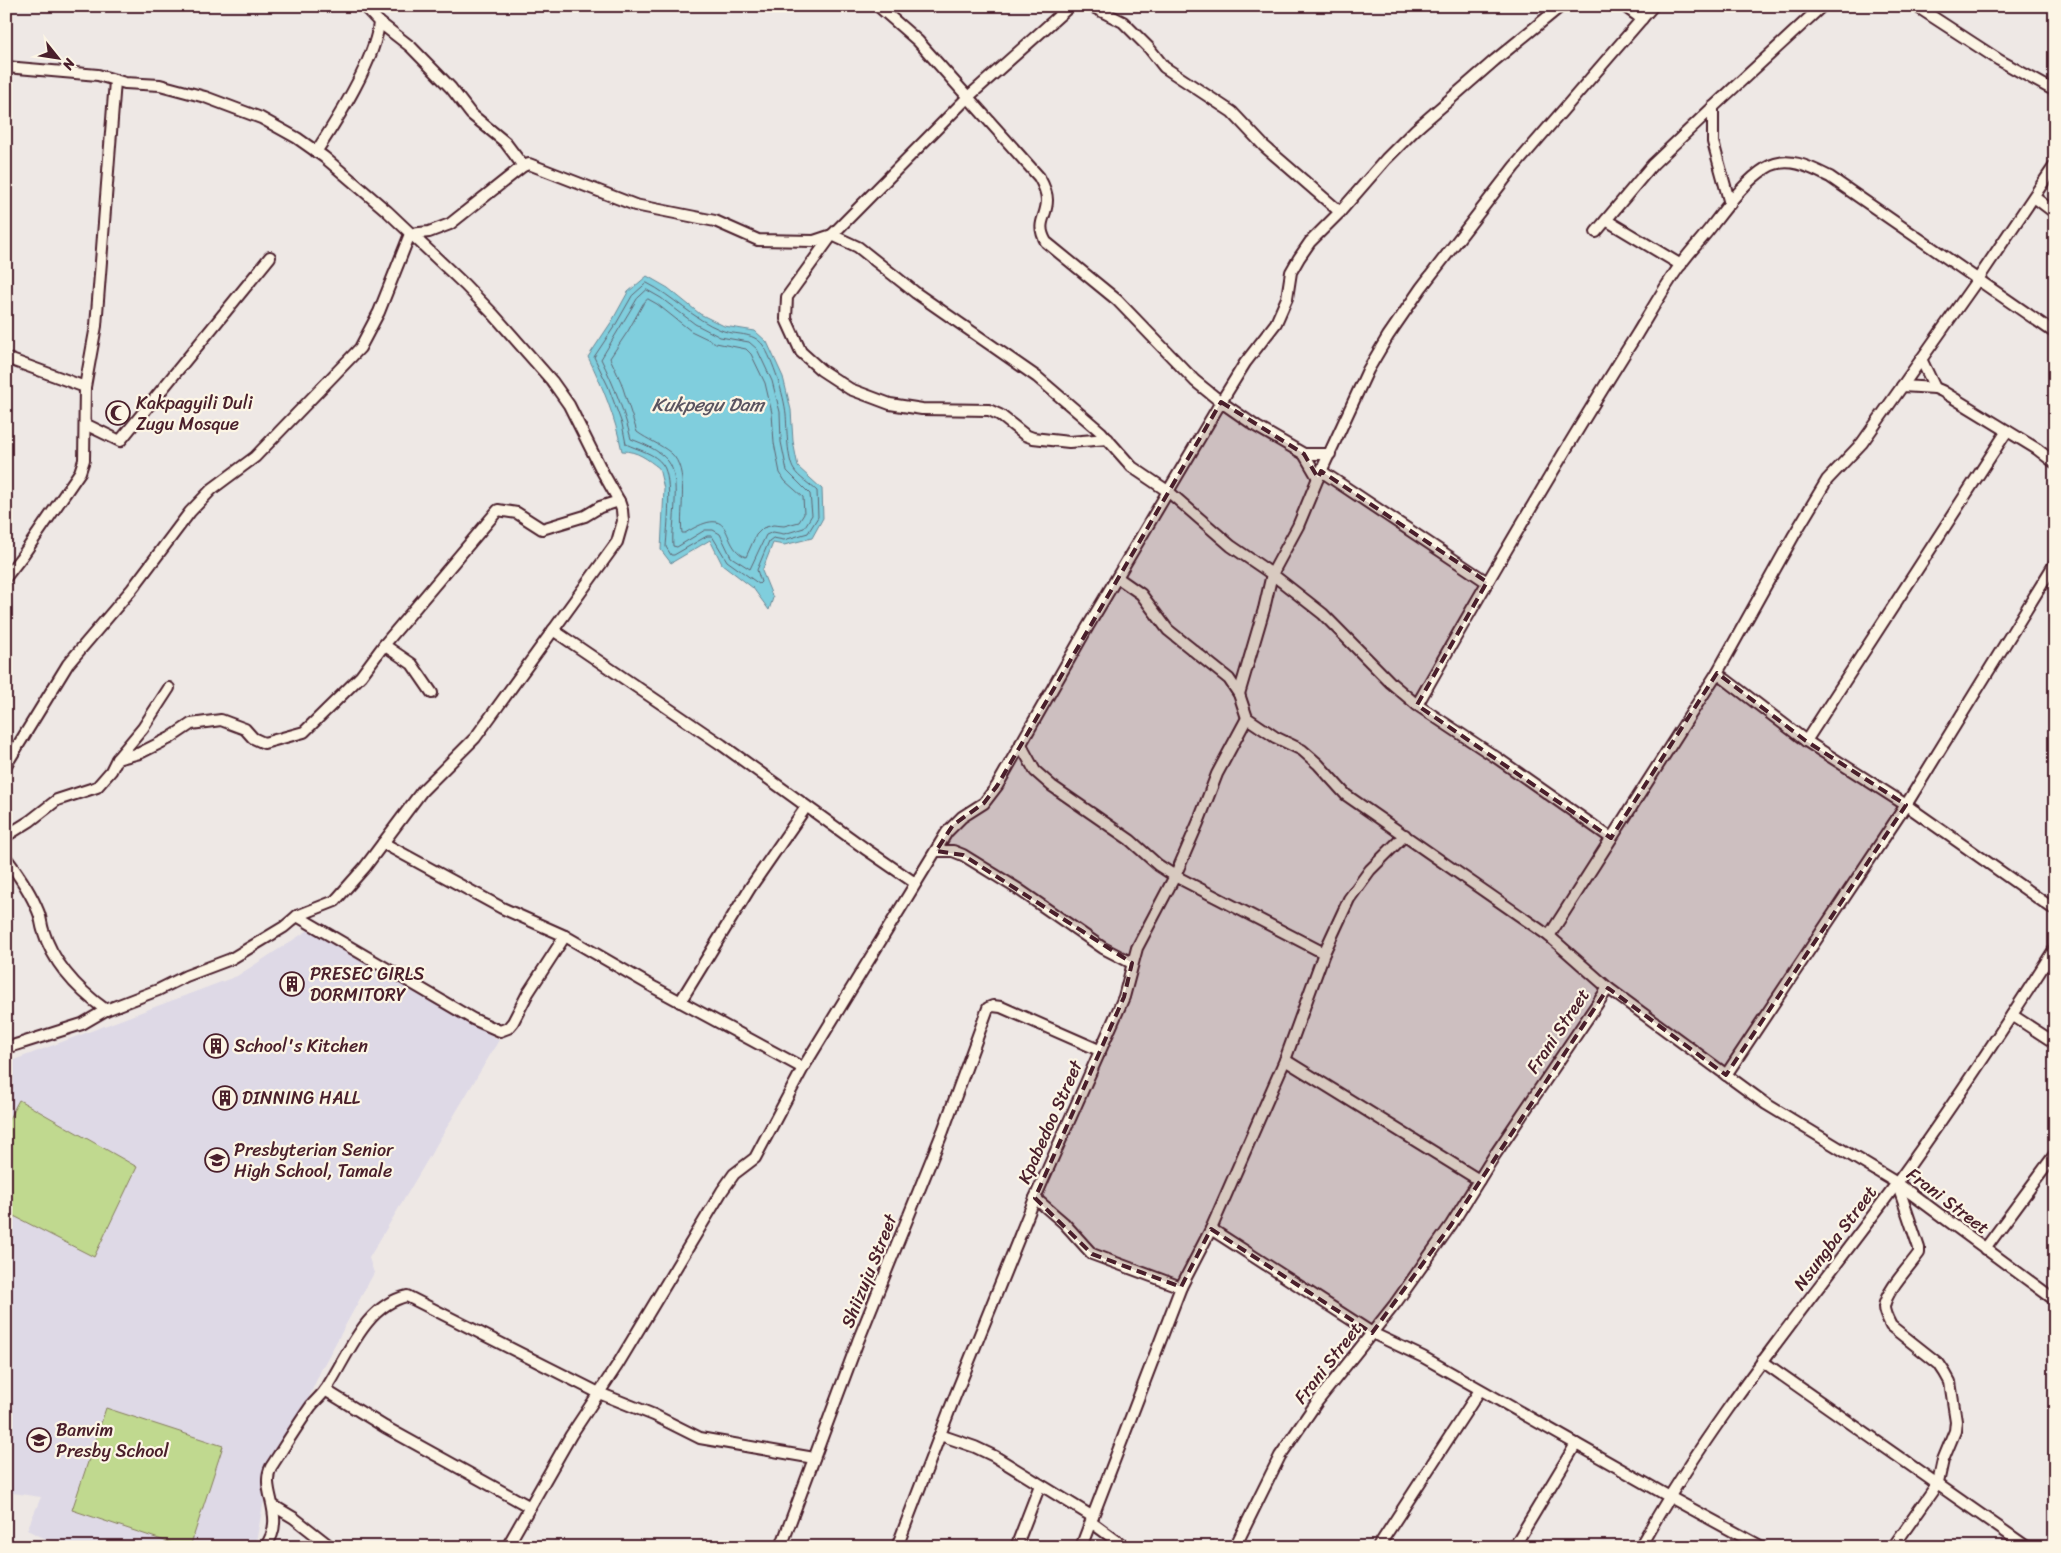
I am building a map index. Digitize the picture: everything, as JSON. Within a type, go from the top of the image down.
[{"type":"street","points":[[364,6],[379,22],[411,47],[451,88],[471,114],[505,142],[523,166]]},
{"type":"street","points":[[878,6],[918,41],[1039,177],[1047,198],[1040,224],[1040,229],[1046,242],[1118,300],[1195,380],[1221,402],[1257,427],[1304,454],[1320,475],[1487,582]]},
{"type":"street","points":[[1070,6],[968,98],[832,235],[787,297],[786,319],[801,352],[821,370],[850,389],[890,404],[922,409],[989,410],[1000,415],[1025,435],[1033,438],[1068,442],[1108,439]]},
{"type":"street","points":[[1091,6],[1123,22],[1149,48],[1164,67],[1232,112],[1264,146],[1340,212]]},
{"type":"street","points":[[1624,6],[1642,19]]},
{"type":"street","points":[[1239,694],[1264,609],[1272,574],[1298,526],[1368,370],[1388,336],[1421,288],[1514,167],[1653,6]]},
{"type":"street","points":[[1596,232],[1653,164],[1712,106],[1822,6]]},
{"type":"street","points":[[507,1547],[571,1435],[599,1393],[722,1191],[734,1174],[755,1158],[803,1068],[915,883],[953,824],[976,809],[990,795],[1221,402],[1245,363],[1276,323],[1287,298],[1291,272],[1299,258],[1310,242],[1416,129],[1554,8]]},
{"type":"street","points":[[1923,8],[1976,46],[2055,91]]},
{"type":"street","points":[[316,152],[336,121],[368,61],[378,33],[379,22]]},
{"type":"street","points":[[6,67],[93,74],[115,81],[160,85],[212,100],[261,118],[316,152],[362,189],[494,315],[552,381],[569,405],[619,501],[623,521],[617,542],[476,738],[422,791],[349,886],[335,901],[297,916],[284,927],[231,958],[186,976],[158,990],[106,1010],[82,1024],[6,1048]]},
{"type":"street","points":[[6,577],[80,472],[84,460],[85,387],[96,326],[115,81]]},
{"type":"street","points":[[1712,106],[1712,142],[1730,204]]},
{"type":"street","points":[[1416,705],[1593,404],[1680,265],[1750,181],[1766,168],[1778,163],[1803,164],[1830,177],[2055,333]]},
{"type":"street","points":[[410,234],[429,232],[450,224],[523,166],[530,164],[635,205],[715,220],[758,240],[814,241],[832,235],[858,247],[916,293],[1037,377],[1108,439],[1132,467],[1169,492],[1231,546],[1272,574],[1322,614],[1416,705],[1497,758],[1611,838]]},
{"type":"street","points":[[1549,936],[1717,673],[1827,480],[1862,443],[1978,279],[2055,165]]},
{"type":"street","points":[[2034,197],[2055,213]]},
{"type":"street","points":[[1606,220],[1680,265]]},
{"type":"street","points":[[6,765],[68,664],[127,595],[190,512],[212,489],[255,457],[360,348],[383,304],[410,234]]},
{"type":"street","points":[[85,424],[120,441],[270,257]]},
{"type":"street","points":[[6,358],[85,387]]},
{"type":"street","points":[[1921,359],[1935,388]]},
{"type":"street","points":[[1902,386],[1935,388],[2055,462]]},
{"type":"street","points":[[1806,741],[2007,431]]},
{"type":"street","points":[[1304,454],[1330,454]]},
{"type":"street","points":[[117,759],[140,753],[170,738],[191,724],[221,720],[245,729],[253,738],[264,743],[304,732],[360,676],[498,510],[517,513],[542,529],[585,516],[600,507],[619,501]]},
{"type":"street","points":[[1726,1075],[1906,805],[2055,563]]},
{"type":"street","points":[[1118,578],[1141,594],[1161,622],[1229,679],[1239,694],[1247,718],[1275,737],[1302,750],[1318,764],[1346,795],[1549,936],[1608,988]]},
{"type":"street","points":[[553,630],[706,734],[915,883]]},
{"type":"street","points":[[384,645],[412,664],[432,693]]},
{"type":"street","points":[[1717,673],[1806,741],[1906,805],[2055,910]]},
{"type":"street","points":[[6,836],[30,821],[56,800],[97,787],[143,728],[169,688]]},
{"type":"street","name":"Kpabedoo Street","points":[[897,1547],[1034,1198],[1124,996],[1137,948],[1175,876],[1217,774],[1247,718]]},
{"type":"street","points":[[1021,743],[1028,761],[1040,776],[1130,840],[1158,865],[1175,876],[1324,953]]},
{"type":"street","points":[[680,1002],[750,888],[806,807]]},
{"type":"street","points":[[1081,1547],[1181,1287],[1211,1229],[1285,1060],[1324,953],[1349,899],[1370,870],[1405,835]]},
{"type":"street","points":[[383,843],[502,908],[565,936],[680,1002],[803,1068]]},
{"type":"street","points":[[936,851],[953,851],[963,855],[1018,889],[1103,948],[1132,963]]},
{"type":"street","points":[[6,858],[38,910],[43,930],[57,960],[86,996],[106,1010]]},
{"type":"street","points":[[297,916],[473,1019],[500,1031],[508,1028],[513,1022],[528,993],[565,936]]},
{"type":"street","name":"Nsungba Street","points":[[1640,1547],[1668,1496],[1762,1361],[1897,1183],[2012,1015],[2055,948]]},
{"type":"street","name":"Frani Street","points":[[1235,1547],[1280,1456],[1317,1402],[1372,1333],[1451,1226],[1479,1180],[1589,1013],[1608,988],[1766,1104],[1897,1183],[2055,1300]]},
{"type":"street","name":"Shiizuju Street","points":[[781,1547],[858,1341],[943,1131],[988,1008],[1001,1006],[1099,1050]]},
{"type":"street","points":[[2012,1015],[2055,1043]]},
{"type":"street","points":[[1285,1060],[1479,1180]]},
{"type":"street","points":[[1985,1249],[2053,1159]]},
{"type":"street","points":[[1893,1547],[1938,1483],[1943,1460],[1955,1431],[1956,1421],[1950,1382],[1939,1364],[1890,1326],[1884,1308],[1889,1294],[1918,1253],[1919,1248],[1897,1183]]},
{"type":"street","points":[[1034,1198],[1064,1223],[1092,1254],[1181,1287]]},
{"type":"street","points":[[1211,1229],[1372,1333],[1423,1357],[1762,1547]]},
{"type":"street","points":[[265,1547],[273,1532],[274,1506],[268,1483],[268,1473],[305,1416],[326,1390],[362,1329],[384,1306],[407,1296],[599,1393],[654,1415],[700,1438],[814,1458]]},
{"type":"street","points":[[1762,1361],[2027,1547]]},
{"type":"street","points":[[326,1390],[386,1427],[530,1507]]},
{"type":"street","points":[[1378,1547],[1480,1390]]},
{"type":"street","points":[[940,1435],[975,1447],[994,1456],[1040,1484],[1092,1520],[1125,1547]]},
{"type":"street","points":[[1514,1547],[1576,1444]]},
{"type":"street","points":[[1016,1547],[1040,1484]]},
{"type":"street","points":[[274,1506],[294,1518],[331,1547]]},
{"type":"highlighted area","points":[[1221,402],[1304,454],[1318,478],[1321,471],[1487,582],[1417,705],[1611,838],[1717,673],[1806,741],[1906,805],[1726,1075],[1608,988],[1451,1225],[1372,1333],[1211,1229],[1181,1287],[1092,1254],[1035,1198],[1124,997],[1132,963],[963,855],[936,851],[953,825],[984,803],[997,786]]},
{"type":"shaded area","name":"Presbyterian Senior High School, Tamale","points":[[313,927],[499,1040],[369,1258],[374,1273],[321,1370],[264,1500],[255,1547],[63,1547],[27,1530],[41,1497],[6,1492],[6,1063],[237,976]]},
{"type":"green space","points":[[19,1100],[137,1167],[94,1257],[6,1212],[6,1124]]},
{"type":"green space","points":[[106,1408],[223,1446],[190,1547],[183,1547],[72,1510]]},
{"type":"water","name":"Kukpegu Dam","points":[[647,276],[668,288],[700,314],[724,326],[755,331],[767,342],[783,377],[791,410],[793,441],[798,467],[822,489],[823,518],[812,538],[784,545],[773,543],[762,571],[773,598],[769,610],[753,588],[722,564],[710,540],[671,563],[661,550],[664,489],[659,468],[638,454],[622,451],[608,402],[588,357],[612,321],[628,292]]},
{"type":"place","name":"Kakpagyili Duli Zugu Mosque","points":[[118,413]]},
{"type":"place","name":"PRESEC GIRLS DORMITORY","points":[[292,984]]},
{"type":"place","name":"School's Kitchen","points":[[216,1046]]},
{"type":"place","name":"DINNING HALL","points":[[225,1098]]},
{"type":"place","name":"Presbyterian Senior High School, Tamale","points":[[217,1160]]},
{"type":"place","name":"Banvim Presby School","points":[[39,1440]]}]
